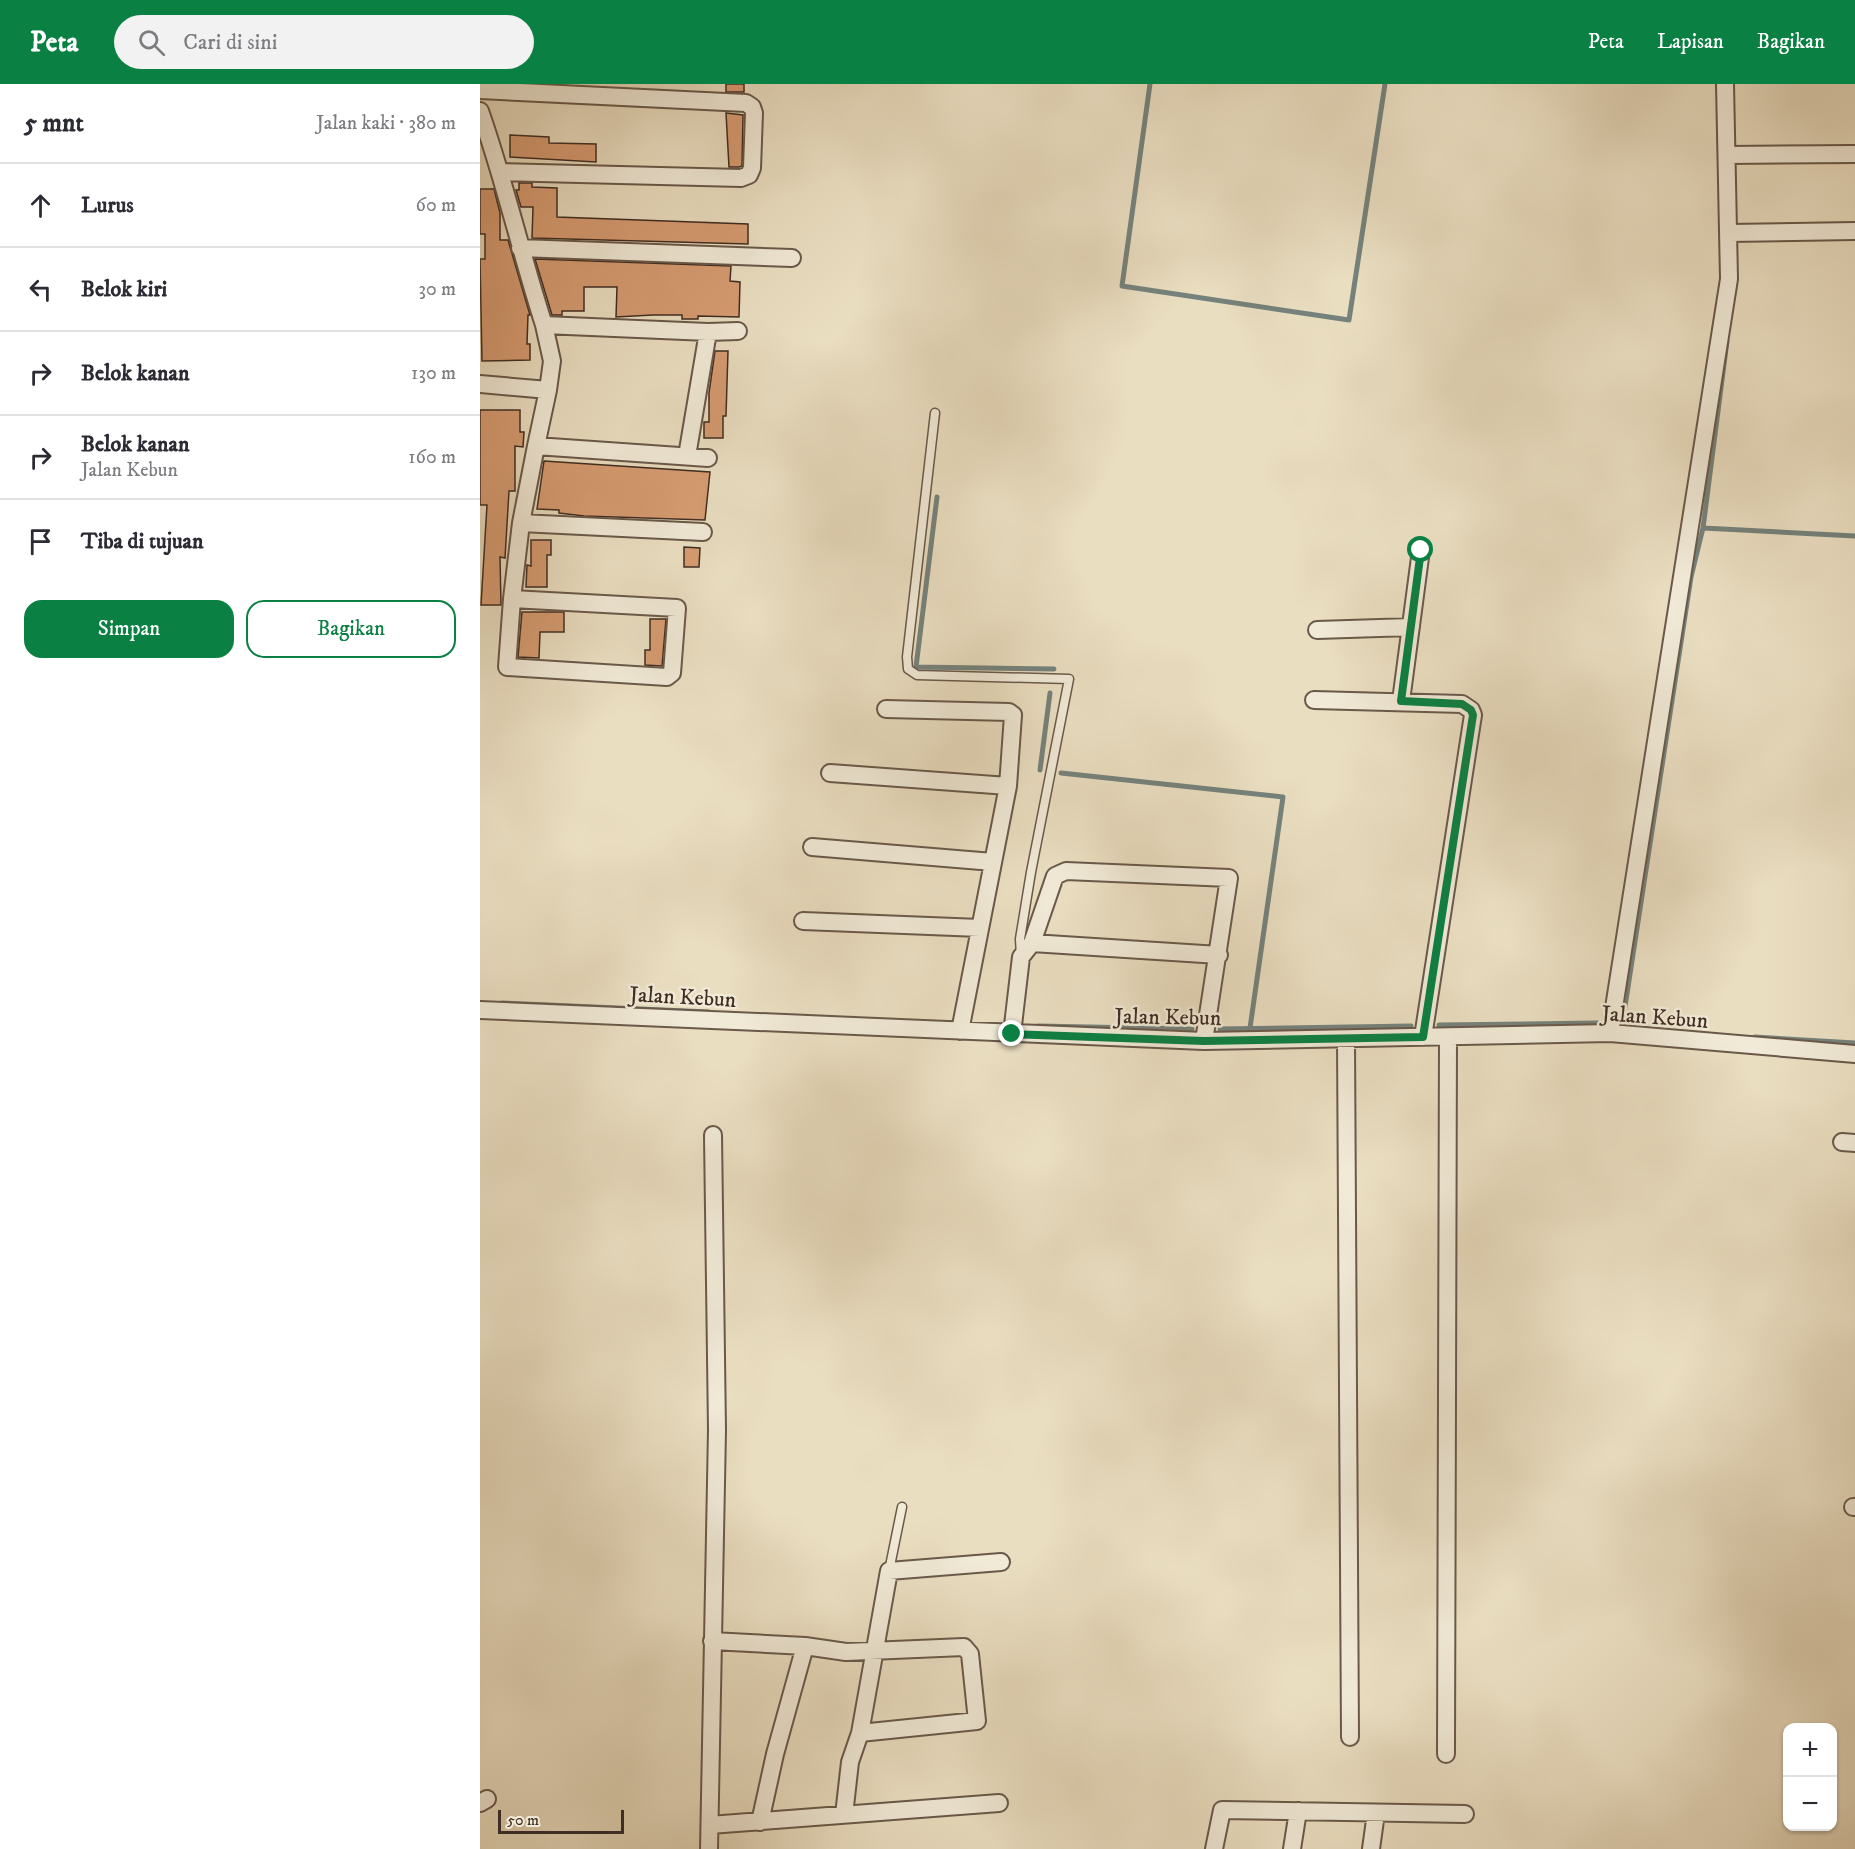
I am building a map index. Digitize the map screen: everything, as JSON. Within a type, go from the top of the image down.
[{"type":"street","points":[[1610,1033],[1729,279],[1725,84]]},
{"type":"street","points":[[480,90],[746,103],[752,107],[754,113],[753,168],[749,175],[741,178],[501,172]]},
{"type":"street","points":[[480,111],[501,172],[519,248],[544,325],[552,361],[521,523],[512,599],[507,667],[667,677],[672,673],[677,608],[512,599]]},
{"type":"street","points":[[1727,155],[1855,154]]},
{"type":"street","points":[[1729,232],[1855,231]]},
{"type":"street","points":[[519,248],[792,258]]},
{"type":"street","points":[[544,325],[708,332],[738,331]]},
{"type":"street","points":[[687,456],[708,332]]},
{"type":"street","points":[[480,384],[548,390]]},
{"type":"street","points":[[536,446],[708,458]]},
{"type":"street","points":[[521,523],[703,532]]},
{"type":"street","points":[[1401,701],[1421,550]]},
{"type":"street","points":[[1317,630],[1411,627]]},
{"type":"street","points":[[1314,700],[1462,704],[1471,710],[1473,715],[1423,1037]]},
{"type":"street","points":[[886,709],[1009,712],[1013,719],[1008,786],[960,1031]]},
{"type":"street","points":[[830,773],[1008,786]]},
{"type":"street","points":[[812,847],[993,862]]},
{"type":"street","points":[[1012,1034],[1021,957],[1032,944],[1055,876],[1066,871],[1229,878],[1204,1041]]},
{"type":"street","points":[[803,921],[980,928]]},
{"type":"street","points":[[1032,944],[1219,955]]},
{"type":"street","name":"Jalan Kebun","points":[[480,1010],[1204,1041],[1610,1033],[1855,1054]]},
{"type":"street","points":[[1446,1754],[1448,1037]]},
{"type":"street","points":[[1346,1040],[1350,1737]]},
{"type":"street","points":[[709,1849],[717,1430],[713,1134]]},
{"type":"street","points":[[844,1815],[850,1762],[860,1733],[890,1571],[1001,1562]]},
{"type":"street","points":[[712,1641],[805,1646],[840,1652],[967,1649],[970,1654],[978,1718],[974,1723],[860,1733]]},
{"type":"street","points":[[760,1822],[774,1754],[805,1646]]},
{"type":"street","points":[[710,1826],[999,1803]]},
{"type":"street","points":[[1214,1849],[1222,1810],[1465,1814]]},
{"type":"street","points":[[1292,1849],[1298,1811]]},
{"type":"street","points":[[1371,1849],[1376,1813]]},
{"type":"lane","points":[[935,413],[907,657],[908,669],[917,675],[1069,679],[1020,939],[1021,957]]},
{"type":"lane","points":[[890,1571],[902,1507]]},
{"type":"building","points":[[726,84],[744,84],[744,92],[726,92]]},
{"type":"building","points":[[726,113],[743,115],[742,166],[739,167],[729,167]]},
{"type":"building","points":[[510,135],[549,137],[549,143],[596,144],[596,162],[510,157]]},
{"type":"building","points":[[519,183],[532,183],[532,187],[557,188],[557,217],[748,224],[748,244],[532,238],[533,207],[521,207],[516,190],[519,190]]},
{"type":"building","points":[[480,189],[494,189],[500,213],[500,240],[508,240],[530,315],[528,315],[527,344],[530,344],[530,360],[482,361],[480,259],[485,259],[485,234],[480,234]]},
{"type":"building","points":[[535,259],[731,266],[730,281],[740,282],[739,317],[698,316],[698,319],[682,319],[682,315],[653,315],[616,317],[617,287],[584,287],[584,311],[562,311],[562,315],[552,315]]},
{"type":"building","points":[[715,351],[728,351],[726,416],[723,416],[723,438],[704,438],[704,422],[709,422],[709,393]]},
{"type":"building","points":[[480,410],[520,410],[520,432],[524,432],[523,447],[515,446],[515,491],[509,491],[505,558],[500,557],[501,605],[481,605],[487,505],[480,505]]},
{"type":"building","points":[[544,461],[710,472],[705,520],[584,516],[559,513],[559,510],[537,509]]},
{"type":"building","points":[[531,540],[551,540],[551,555],[547,555],[547,587],[526,587],[527,565],[531,566]]},
{"type":"building","points":[[684,547],[700,548],[699,567],[684,567]]},
{"type":"building","points":[[522,612],[564,612],[564,632],[540,632],[539,658],[518,657]]},
{"type":"building","points":[[650,619],[666,619],[662,666],[645,665],[645,650],[650,650]]},
{"type":"waterway","points":[[1150,84],[1122,286],[1349,320],[1385,84]]},
{"type":"waterway","points":[[1727,341],[1703,528],[1855,536]]},
{"type":"waterway","points":[[937,497],[916,667],[1054,669]]},
{"type":"waterway","points":[[1622,1026],[1691,577],[1703,528]]},
{"type":"waterway","points":[[1040,770],[1050,693]]},
{"type":"waterway","points":[[1061,773],[1283,797],[1250,1028]]},
{"type":"waterway","points":[[502,1003],[709,1012]]},
{"type":"waterway","points":[[1439,1025],[1598,1023]]},
{"type":"waterway","points":[[1038,1026],[1192,1029]]},
{"type":"waterway","points":[[1220,1029],[1411,1026]]},
{"type":"waterway","points":[[1755,1037],[1855,1043]]},
{"type":"route","points":[[1012,1034],[1204,1041],[1423,1037],[1473,715],[1467,705],[1462,704],[1401,701],[1421,550]]}]
